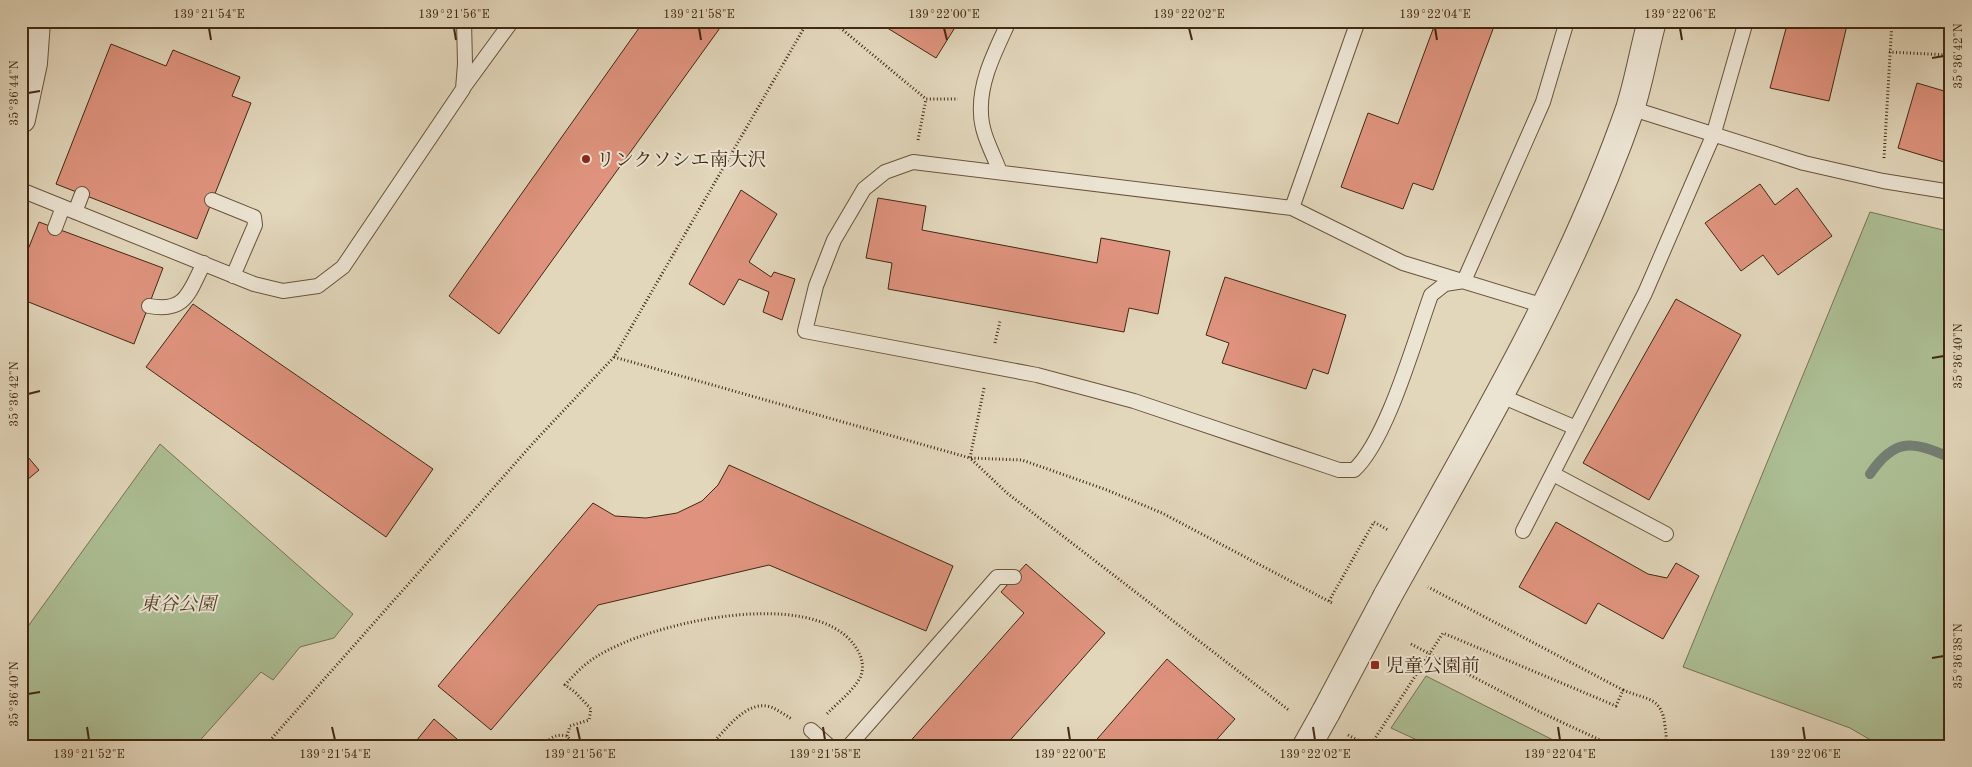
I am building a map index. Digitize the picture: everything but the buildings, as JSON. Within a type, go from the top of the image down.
[{"type":"street","points":[[21,119],[33,64],[36,21]]},
{"type":"street","points":[[1307,746],[1387,597],[1499,396],[1544,306],[1592,204],[1630,108],[1652,21]]},
{"type":"lane","points":[[463,89],[465,64],[464,21]]},
{"type":"lane","points":[[21,190],[254,284],[283,290],[318,286],[343,267],[463,89],[512,21]]},
{"type":"lane","points":[[1000,172],[984,131],[980,114],[981,99],[989,67],[1009,21]]},
{"type":"lane","points":[[1292,208],[1358,21]]},
{"type":"lane","points":[[1464,281],[1543,102],[1567,21]]},
{"type":"lane","points":[[1523,530],[1645,294],[1713,136],[1746,21]]},
{"type":"lane","points":[[1630,108],[1713,136],[1804,163],[1883,181],[1951,192]]},
{"type":"lane","points":[[1464,281],[1445,284],[1431,294],[1392,403],[1364,460],[1354,470],[1339,470],[1134,401],[1037,375],[805,332],[816,286],[834,240],[864,189],[885,172],[913,162],[1292,208],[1403,263],[1464,281],[1544,306]]},
{"type":"lane","points":[[55,228],[82,194]]},
{"type":"lane","points":[[212,200],[254,217],[255,225],[233,276]]},
{"type":"lane","points":[[149,306],[166,310],[179,304],[188,294],[204,263]]},
{"type":"lane","points":[[1499,396],[1576,428]]},
{"type":"lane","points":[[1553,474],[1666,534]]},
{"type":"lane","points":[[849,746],[997,577],[1014,577]]},
{"type":"lane","points":[[812,730],[829,746]]},
{"type":"path","points":[[265,746],[528,448],[614,357],[808,21]]},
{"type":"path","points":[[832,21],[926,99],[981,99]]},
{"type":"path","points":[[1883,181],[1888,52],[1892,21]]},
{"type":"path","points":[[1951,43],[1948,55],[1951,64]]},
{"type":"path","points":[[1888,52],[1948,55]]},
{"type":"path","points":[[913,162],[926,99]]},
{"type":"path","points":[[614,357],[970,458],[1022,460],[1107,490],[1162,513],[1334,604]]},
{"type":"path","points":[[970,458],[986,383]]},
{"type":"path","points":[[970,458],[1007,493],[1290,710]]},
{"type":"path","points":[[1329,600],[1374,522],[1388,530]]},
{"type":"path","points":[[1428,587],[1623,690],[1639,697],[1652,699],[1662,709],[1667,740],[1665,746]]},
{"type":"path","points":[[567,736],[570,726],[589,720],[591,709],[575,692],[565,685],[596,657],[640,637],[690,622],[737,614],[796,616],[836,630],[850,640],[860,654],[863,665],[860,677],[854,686],[812,730],[770,707],[756,707],[741,713],[710,746]]},
{"type":"path","points":[[1347,734],[1370,746],[1443,633],[1616,706],[1623,690]]},
{"type":"path","points":[[1411,644],[1613,746]]},
{"type":"path","points":[[546,746],[553,737],[560,735],[567,736],[575,746]]},
{"type":"path","points":[[1786,746],[1802,742],[1826,741],[1845,746]]},
{"type":"green space","points":[[1870,212],[1951,232],[1951,728],[1942,746],[1881,746],[1850,728],[1683,667]]},
{"type":"green space","name":"東谷公園","points":[[160,444],[353,614],[334,638],[300,647],[273,680],[261,672],[195,746],[21,746],[21,636]]},
{"type":"green space","points":[[1426,676],[1565,746],[1430,746],[1391,728]]},
{"type":"waterway","points":[[1870,474],[1888,454],[1897,448],[1906,446],[1926,448],[1951,458]]},
{"type":"place","name":"リンクソシエ南大沢","points":[[586,159]]},
{"type":"place","name":"児童公園前","points":[[1375,665]]}]
